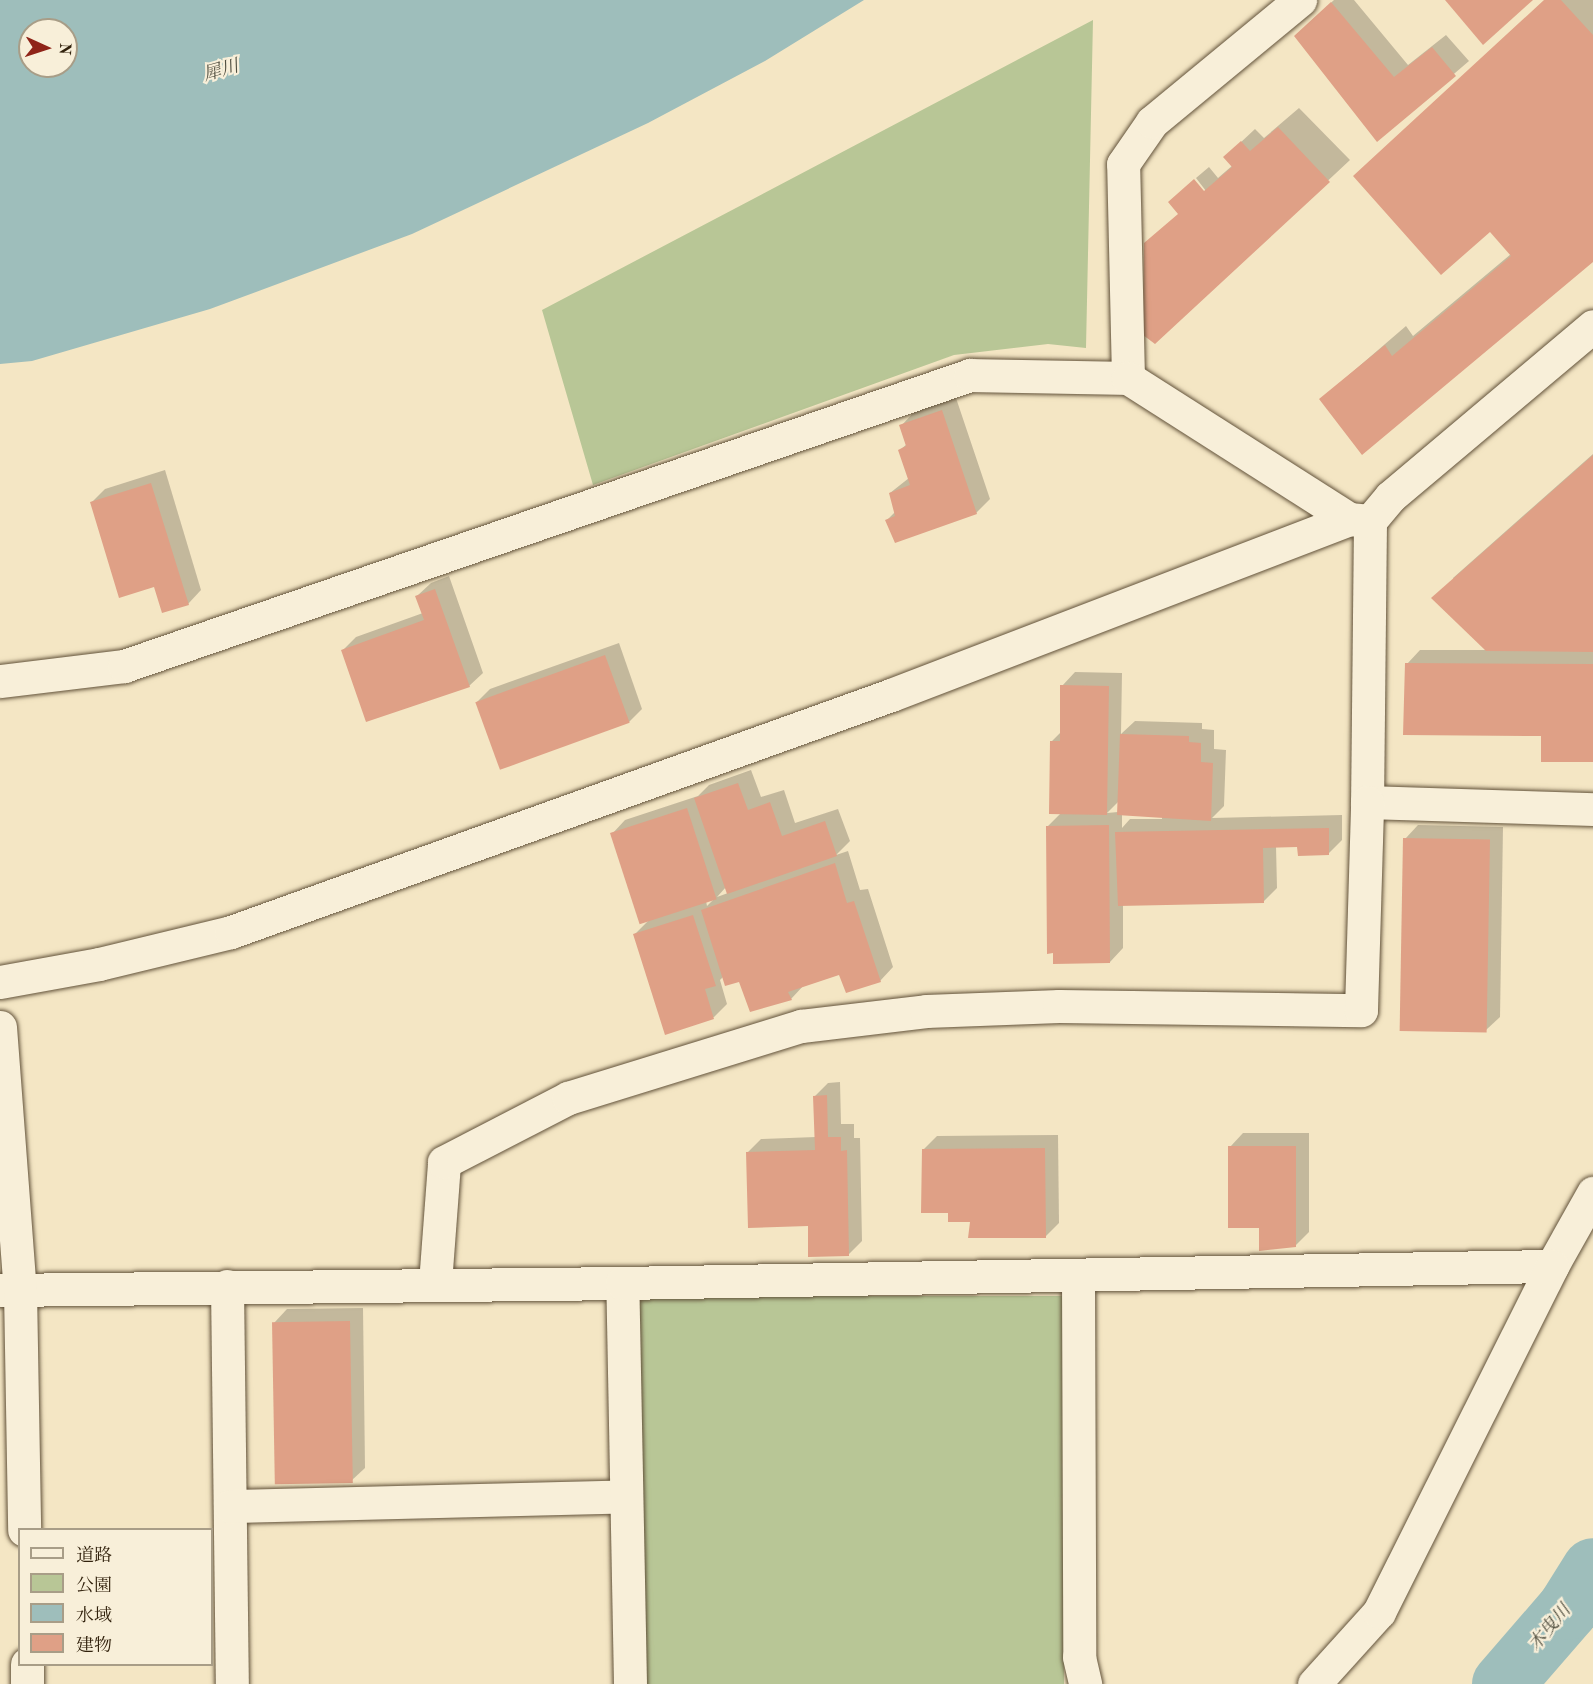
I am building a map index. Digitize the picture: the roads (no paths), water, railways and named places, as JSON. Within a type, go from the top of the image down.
[{"type":"street","points":[[1128,378],[1123,164],[1152,122],[1300,0]]},
{"type":"street","points":[[0,982],[99,964],[231,932],[891,695],[1360,520],[1593,326]]},
{"type":"street","points":[[0,681],[124,666],[970,375],[1128,378],[1360,520]]},
{"type":"street","points":[[435,1283],[444,1162],[568,1098],[801,1026],[926,1011],[1059,1006],[1361,1010],[1367,802],[1360,520]]},
{"type":"street","points":[[1367,802],[1593,809]]},
{"type":"street","points":[[0,1027],[10,1290],[24,1528]]},
{"type":"street","points":[[1314,1684],[1379,1612],[1552,1266],[1593,1193]]},
{"type":"street","points":[[10,1290],[435,1283],[1078,1277],[1272,1268],[1552,1266]]},
{"type":"street","points":[[1078,1277],[1079,1657],[1085,1684]]},
{"type":"street","points":[[622,1283],[630,1684]]},
{"type":"street","points":[[227,1286],[232,1684]]},
{"type":"street","points":[[230,1506],[626,1496]]},
{"type":"street","points":[[27,1666],[27,1684]]},
{"type":"water","name":"犀川","points":[[0,0],[864,0],[765,61],[648,123],[412,234],[210,309],[32,361],[0,364]]},
{"type":"waterway","name":"木曳川","points":[[1503,1684],[1568,1609],[1593,1569]]}]
